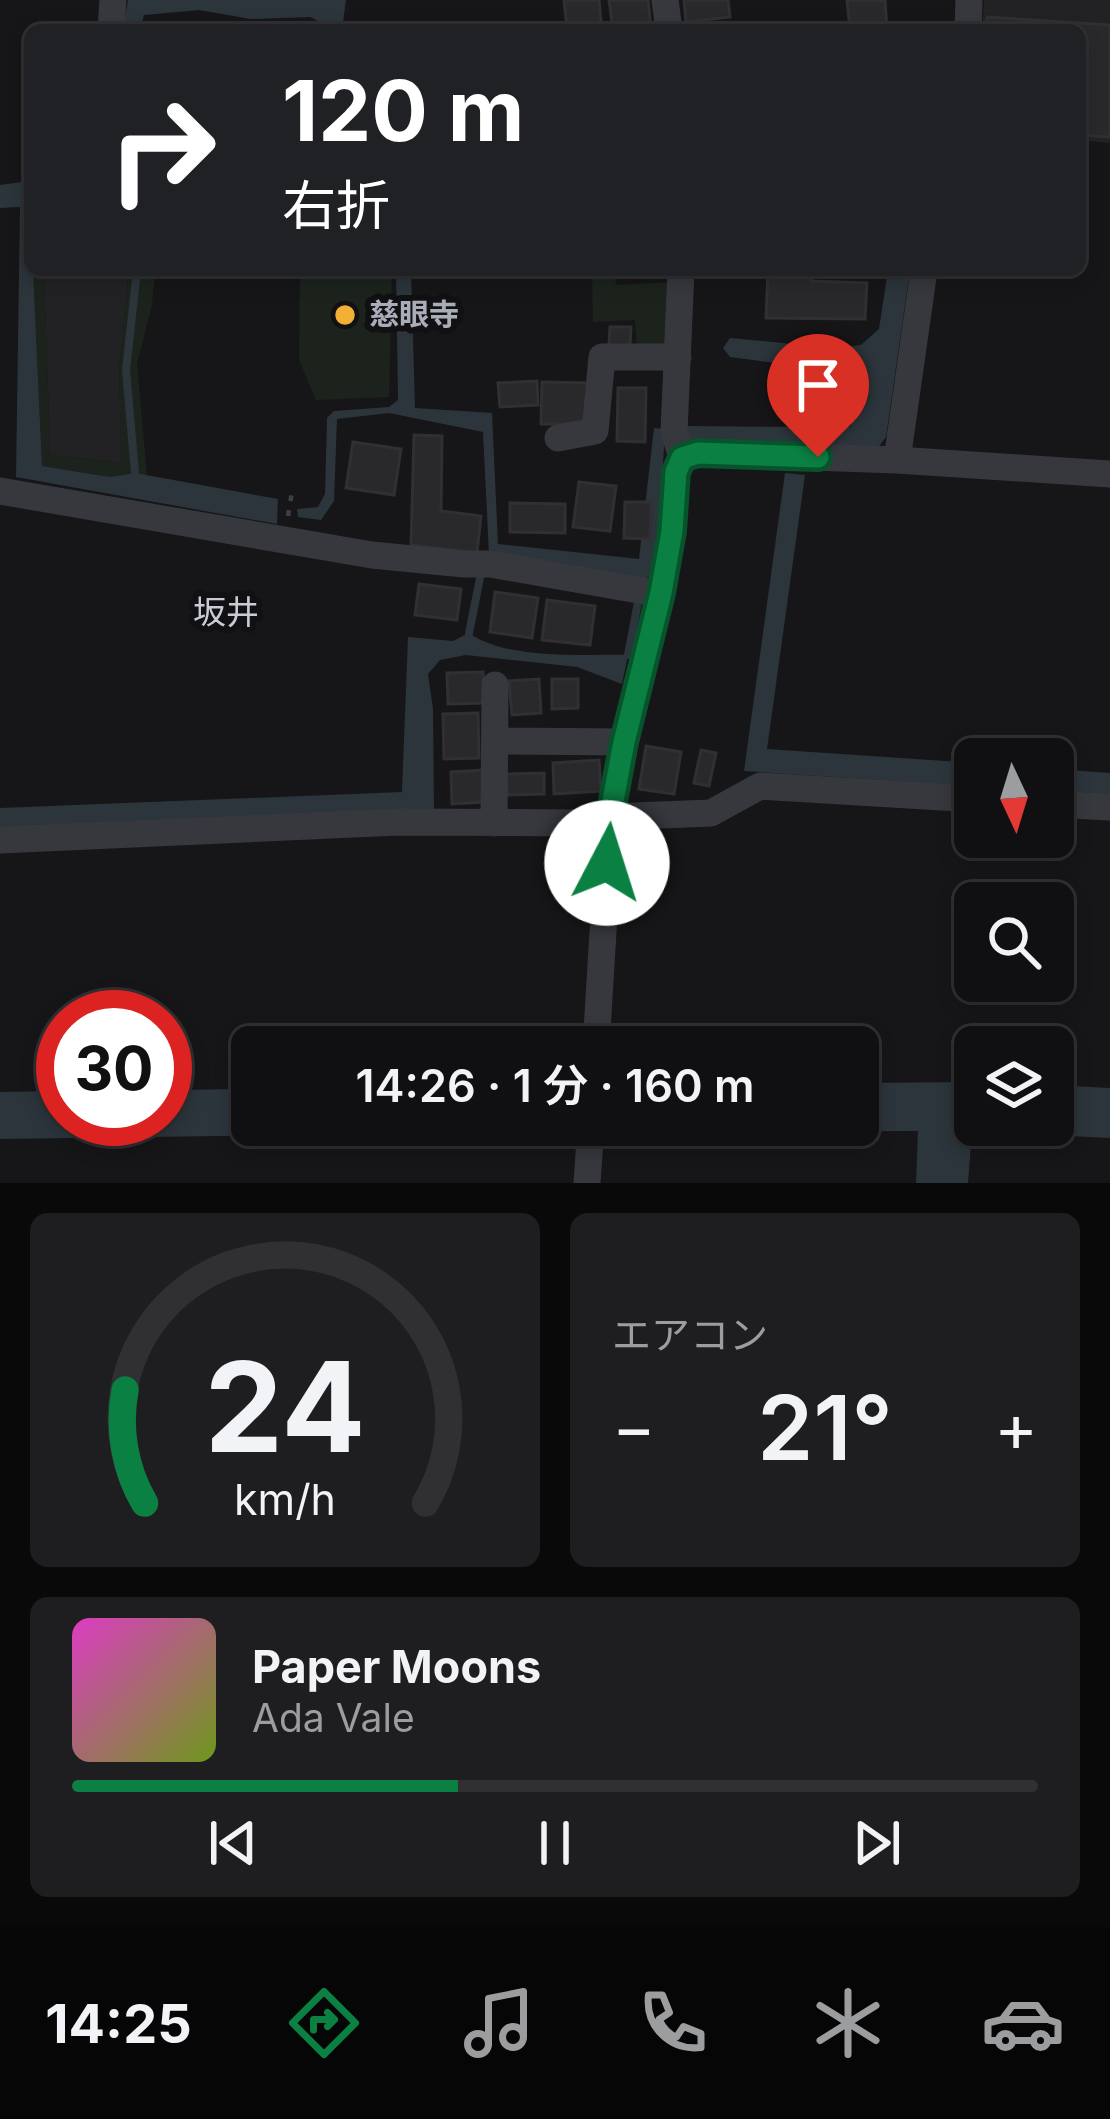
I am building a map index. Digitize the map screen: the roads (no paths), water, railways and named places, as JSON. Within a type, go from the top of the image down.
[{"type":"street","points":[[597,1026],[610,817],[661,593],[676,472],[682,458],[674,432],[681,276]]},
{"type":"street","points":[[897,460],[923,276]]},
{"type":"street","points":[[558,438],[595,431],[602,357],[678,357]]},
{"type":"street","points":[[682,458],[698,453],[897,460],[1110,474]]},
{"type":"street","points":[[0,491],[372,555],[490,564],[661,593]]},
{"type":"street","points":[[494,823],[495,685]]},
{"type":"street","points":[[495,741],[624,742]]},
{"type":"street","points":[[0,840],[398,822],[590,823],[610,817],[711,813],[760,786],[954,798]]},
{"type":"street","points":[[1074,805],[1110,807]]},
{"type":"street","points":[[587,1183],[590,1146]]},
{"type":"waterway","points":[[135,473],[126,370],[136,276]]},
{"type":"waterway","points":[[469,633],[481,573]]},
{"type":"waterway","points":[[628,655],[638,602]]},
{"type":"place","name":"慈眼寺","points":[[345,315]]},
{"type":"district","name":"坂井","points":[[226,612]]}]
